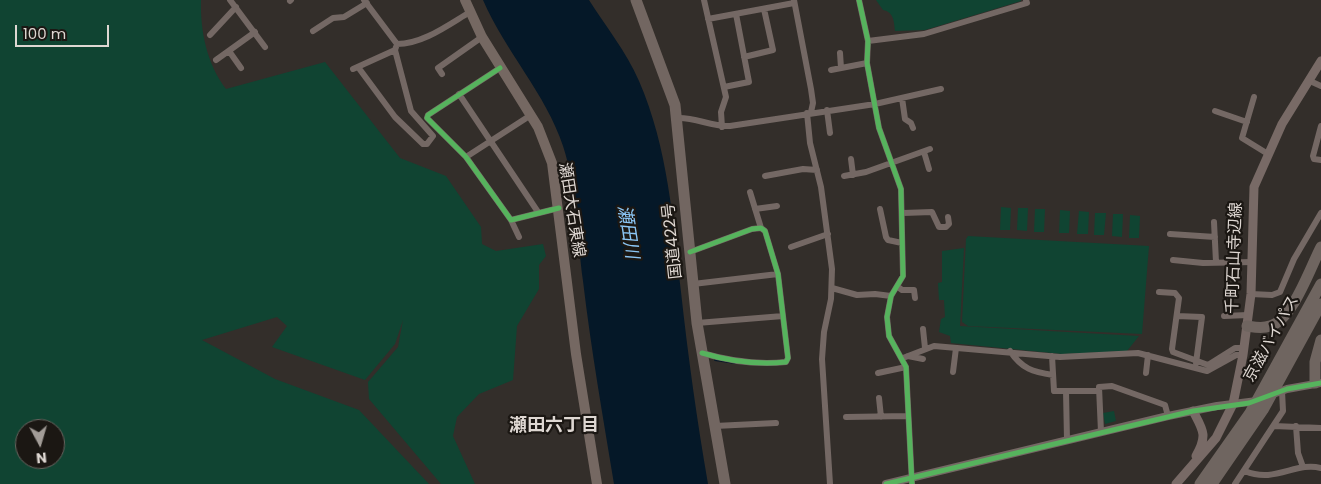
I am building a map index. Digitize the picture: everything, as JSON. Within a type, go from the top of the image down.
[{"type":"highway","name":"国道422号","points":[[636,0],[668,82],[677,118],[697,324],[725,484]]},
{"type":"highway","points":[[1247,320],[1269,327],[1280,321],[1291,308],[1321,247]]},
{"type":"highway","name":"京滋バイパス","points":[[1200,484],[1250,413],[1321,284]]},
{"type":"highway","name":"京滋バイパス","points":[[1212,484],[1281,385],[1321,304]]},
{"type":"highway","points":[[1318,383],[1315,362],[1321,340]]},
{"type":"main road","name":"瀬田大石東線","points":[[465,0],[482,37],[531,115],[548,151],[559,208],[576,354],[597,484]]},
{"type":"main road","name":"千町石山寺辺線","points":[[1176,484],[1216,438],[1233,404],[1243,351],[1253,262],[1252,196],[1268,154],[1290,109],[1310,81],[1321,61]]},
{"type":"main road","points":[[1184,475],[1204,439],[1193,410]]},
{"type":"street","points":[[230,0],[265,47]]},
{"type":"street","points":[[704,0],[726,97],[721,112],[722,127]]},
{"type":"street","points":[[859,0],[868,41],[867,64],[879,128],[902,189],[903,276],[891,296],[887,317],[888,331],[906,357],[912,481]]},
{"type":"street","points":[[868,41],[924,34],[1027,3],[1026,0]]},
{"type":"street","points":[[313,31],[333,18],[344,17],[365,1],[396,47],[406,100],[411,111],[433,136],[427,144],[423,144],[395,117],[356,68],[396,47],[429,35],[470,12]]},
{"type":"street","points":[[708,19],[764,9],[794,1],[813,103],[809,113],[810,143],[817,170],[828,234],[832,288],[824,332],[822,359],[828,419],[830,484]]},
{"type":"street","points":[[210,35],[236,7]]},
{"type":"street","points":[[744,57],[772,50],[764,9]]},
{"type":"street","points":[[724,87],[749,82],[736,14]]},
{"type":"street","points":[[216,60],[254,32]]},
{"type":"street","points":[[442,74],[438,68],[482,37]]},
{"type":"street","points":[[229,51],[241,68]]},
{"type":"street","points":[[840,53],[841,68]]},
{"type":"street","points":[[831,70],[867,64]]},
{"type":"street","points":[[500,68],[428,115],[427,118],[466,157],[511,220],[519,237]]},
{"type":"street","points":[[1310,81],[1321,86]]},
{"type":"street","points":[[677,118],[688,117],[722,127],[875,104],[941,88]]},
{"type":"street","points":[[460,94],[538,212]]},
{"type":"street","points":[[1254,97],[1242,138],[1268,154]]},
{"type":"street","points":[[902,98],[906,119],[912,123],[913,128]]},
{"type":"street","points":[[828,110],[830,133]]},
{"type":"street","points":[[1216,111],[1247,122]]},
{"type":"street","points":[[466,157],[531,115]]},
{"type":"street","points":[[1321,126],[1313,156],[1314,159],[1321,160]]},
{"type":"street","points":[[844,176],[853,175],[927,151],[928,169]]},
{"type":"street","points":[[851,159],[853,175]]},
{"type":"street","points":[[765,176],[803,170],[817,170]]},
{"type":"street","points":[[702,353],[732,361],[786,362],[788,358],[778,274],[765,231],[762,228],[750,192]]},
{"type":"street","points":[[755,209],[777,206]]},
{"type":"street","points":[[511,220],[559,208]]},
{"type":"street","points":[[880,209],[886,237],[888,240],[902,243]]},
{"type":"street","points":[[903,212],[932,212],[939,228],[946,227],[949,224],[948,217]]},
{"type":"street","points":[[1250,294],[1272,295],[1280,292],[1298,251],[1321,213]]},
{"type":"street","points":[[1214,222],[1216,262]]},
{"type":"street","points":[[690,252],[752,229],[762,228]]},
{"type":"street","points":[[791,247],[828,234]]},
{"type":"street","points":[[1170,234],[1214,237]]},
{"type":"street","points":[[1173,260],[1253,262]]},
{"type":"street","points":[[693,284],[778,274]]},
{"type":"street","points":[[898,287],[902,290],[914,290],[915,298]]},
{"type":"street","points":[[832,288],[857,295],[875,294],[891,296]]},
{"type":"street","points":[[1159,292],[1175,292],[1178,295],[1173,352],[1203,365],[1212,364],[1235,348],[1243,351]]},
{"type":"street","points":[[697,324],[783,316]]},
{"type":"street","points":[[1177,316],[1202,317],[1196,362]]},
{"type":"street","points":[[1224,316],[1247,320]]},
{"type":"street","points":[[923,329],[925,348]]},
{"type":"street","points":[[906,357],[934,346],[1052,356],[1148,354],[1207,371],[1243,351]]},
{"type":"street","points":[[953,372],[956,348]]},
{"type":"street","points":[[1010,351],[1025,368],[1032,372],[1053,375]]},
{"type":"street","points":[[1146,373],[1148,354]]},
{"type":"street","points":[[1052,356],[1054,391],[1099,391]]},
{"type":"street","points":[[906,357],[923,359]]},
{"type":"street","points":[[878,373],[906,367]]},
{"type":"street","points":[[886,484],[912,481],[1067,440],[1193,410],[1255,401],[1281,385],[1318,383]]},
{"type":"street","points":[[1235,484],[1284,408],[1281,385]]},
{"type":"street","points":[[1101,432],[1099,387],[1112,386],[1165,405],[1168,416]]},
{"type":"street","points":[[1066,391],[1067,440]]},
{"type":"street","points":[[879,398],[881,417]]},
{"type":"street","points":[[846,417],[908,416]]},
{"type":"street","points":[[715,426],[776,423]]},
{"type":"street","points":[[1274,426],[1321,428]]},
{"type":"street","points":[[1296,426],[1298,453],[1303,467]]},
{"type":"street","points":[[1245,471],[1257,475],[1277,475],[1303,467],[1321,468]]},
{"type":"green space","points":[[0,0],[201,0],[203,35],[209,58],[226,89],[325,62],[400,158],[446,176],[481,227],[482,244],[496,251],[543,244],[546,256],[539,265],[539,289],[517,326],[513,380],[479,394],[457,417],[453,436],[475,484],[441,484],[369,399],[368,382],[398,347],[403,320],[395,344],[365,380],[272,347],[287,326],[277,317],[202,340],[275,379],[359,410],[429,484],[0,484]]},
{"type":"green space","points":[[876,0],[1021,1],[925,30],[895,31],[891,15],[883,10]]},
{"type":"green space","points":[[1001,207],[1011,208],[1010,230],[1000,230]]},
{"type":"green space","points":[[1018,208],[1028,208],[1027,231],[1017,230]]},
{"type":"green space","points":[[1035,209],[1045,209],[1044,232],[1034,232]]},
{"type":"green space","points":[[1060,210],[1070,211],[1069,233],[1059,233]]},
{"type":"green space","points":[[1079,211],[1089,212],[1088,234],[1077,234]]},
{"type":"green space","points":[[1095,213],[1106,213],[1104,235],[1094,235]]},
{"type":"green space","points":[[1113,214],[1123,214],[1122,237],[1112,236]]},
{"type":"green space","points":[[1130,215],[1140,216],[1139,238],[1129,238]]},
{"type":"green space","points":[[968,236],[1149,246],[1142,334],[968,326],[962,322],[966,239]]},
{"type":"green space","points":[[964,248],[960,326],[1139,336],[1127,351],[1062,354],[951,343],[950,336],[939,332],[941,319],[945,317],[944,300],[939,300],[938,283],[942,282],[942,251]]},
{"type":"green space","points":[[1114,411],[1116,421],[1105,424],[1103,413]]},
{"type":"water","name":"瀬田川","points":[[483,0],[589,0],[634,70],[649,106],[657,132],[668,185],[690,364],[708,484],[614,484],[597,383],[574,196],[568,162],[556,127],[536,90],[502,37]]},
{"type":"waterway","points":[[715,360],[735,363]]},
{"type":"cycle path","points":[[859,0],[868,41],[867,63],[879,128],[901,189],[903,276],[891,296],[887,317],[889,336],[906,367],[912,484]]},
{"type":"cycle path","points":[[500,68],[428,115],[427,118],[466,157],[511,220],[559,208]]},
{"type":"cycle path","points":[[690,252],[752,229],[761,228],[765,231],[778,274],[788,358],[786,362],[754,363],[702,353]]},
{"type":"cycle path","points":[[886,484],[1193,411],[1249,403],[1287,389],[1321,383]]},
{"type":"district","name":"瀬田六丁目","points":[[554,426]]}]
